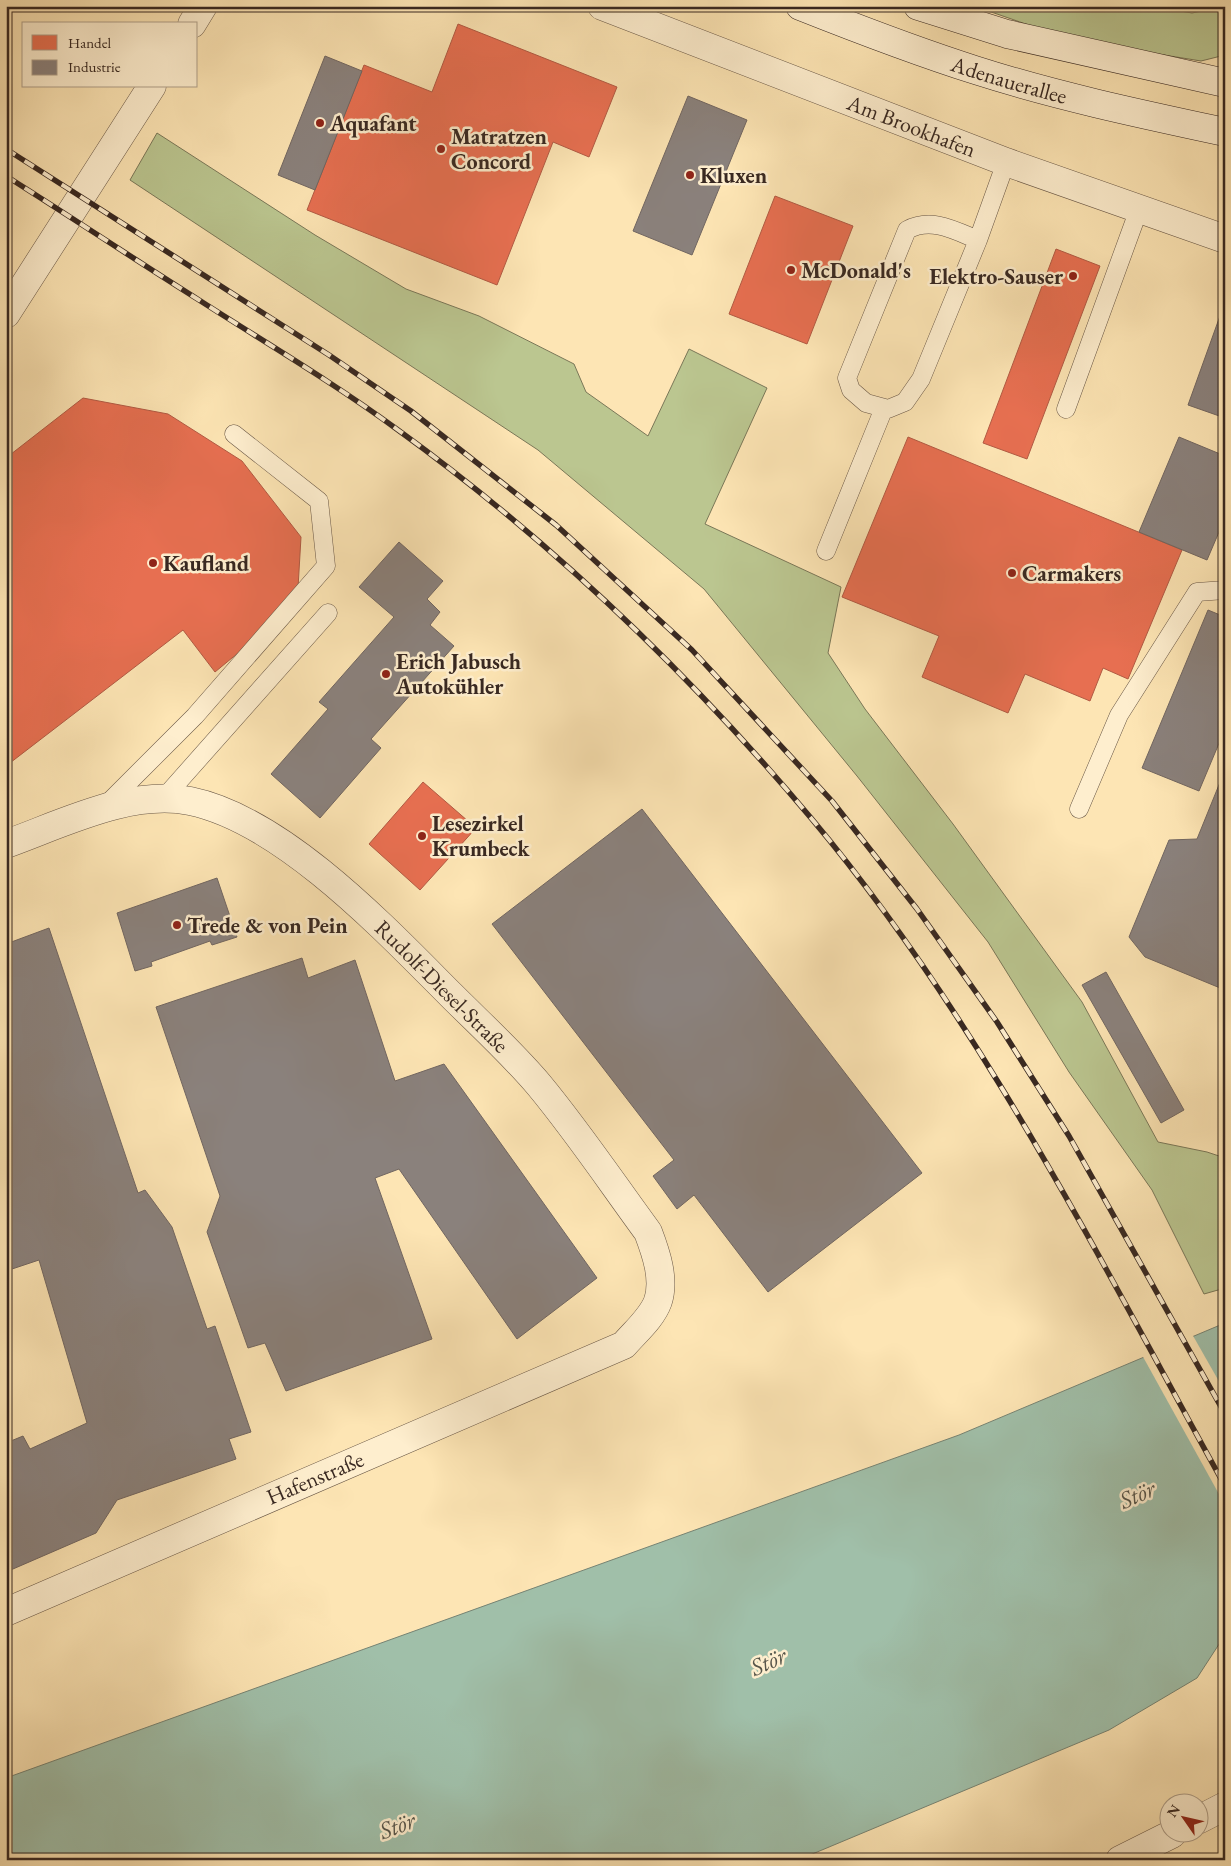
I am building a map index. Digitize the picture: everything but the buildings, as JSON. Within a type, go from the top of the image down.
[{"type":"street","points":[[193,22],[203,6]]},
{"type":"street","name":"Am Brookhafen","points":[[602,6],[1006,162],[1225,239]]},
{"type":"street","name":"Adenauerallee","points":[[800,6],[884,40],[976,71],[1169,120],[1225,132]]},
{"type":"street","name":"Adenauerallee","points":[[918,6],[1006,34],[1225,83]]},
{"type":"street","points":[[6,314],[151,88]]},
{"type":"street","name":"Rudolf-Diesel-Straße","points":[[6,844],[130,802],[163,799],[190,801],[233,816],[296,853],[325,876],[398,942],[537,1083],[648,1232],[657,1255],[658,1301],[644,1323],[624,1345]]},
{"type":"street","name":"Hafenstraße","points":[[6,1612],[624,1345]]},
{"type":"street","points":[[1208,1815],[1225,1806]]},
{"type":"street","points":[[1120,1860],[1158,1841]]},
{"type":"lane","points":[[978,240],[936,223],[917,224],[907,230],[847,378],[851,390],[866,403],[888,409],[905,402],[921,379],[978,240],[1006,162]]},
{"type":"lane","points":[[1066,409],[1139,209]]},
{"type":"lane","points":[[826,551],[884,408]]},
{"type":"lane","points":[[100,811],[195,716],[326,566],[319,501],[234,434]]},
{"type":"lane","points":[[1080,809],[1119,714],[1197,592],[1225,590]]},
{"type":"lane","points":[[163,799],[328,613]]},
{"type":"green space","points":[[974,6],[1152,6],[1192,13],[1225,6],[1225,55],[1201,61],[1127,49],[1043,30]]},
{"type":"green space","points":[[157,133],[315,235],[406,289],[479,316],[574,364],[586,392],[648,436],[689,349],[767,388],[705,524],[841,587],[828,653],[865,709],[953,824],[1082,1002],[1158,1142],[1207,1152],[1225,1158],[1225,1288],[1204,1294],[1152,1190],[1069,1072],[988,942],[857,776],[704,589],[538,450],[130,180]]},
{"type":"water","name":"Stör","points":[[1225,1323],[1225,1635],[1197,1678],[1109,1730],[798,1860],[6,1860],[6,1778],[959,1435]]},
{"type":"pier","points":[[1192,1334],[1225,1392],[1225,1505],[1142,1355]]},
{"type":"railway","points":[[6,149],[329,355],[411,411],[556,525],[692,650],[832,801],[917,909],[997,1022],[1069,1136],[1225,1414]]},
{"type":"railway","points":[[6,176],[300,363],[398,430],[510,517],[564,563],[616,611],[717,712],[811,818],[872,895],[929,975],[983,1057],[1083,1227],[1225,1486]]},
{"type":"place","name":"Aquafant","points":[[320,123]]},
{"type":"place","name":"Matratzen Concord","points":[[441,149]]},
{"type":"place","name":"Kluxen","points":[[690,175]]},
{"type":"place","name":"McDonald's","points":[[791,270]]},
{"type":"place","name":"Elektro-Sauser","points":[[1073,276]]},
{"type":"place","name":"Kaufland","points":[[153,563]]},
{"type":"place","name":"Carmakers","points":[[1012,573]]},
{"type":"place","name":"Erich Jabusch Autokühler","points":[[386,674]]},
{"type":"place","name":"Lesezirkel Krumbeck","points":[[422,836]]},
{"type":"place","name":"Trede & von Pein","points":[[177,925]]}]
